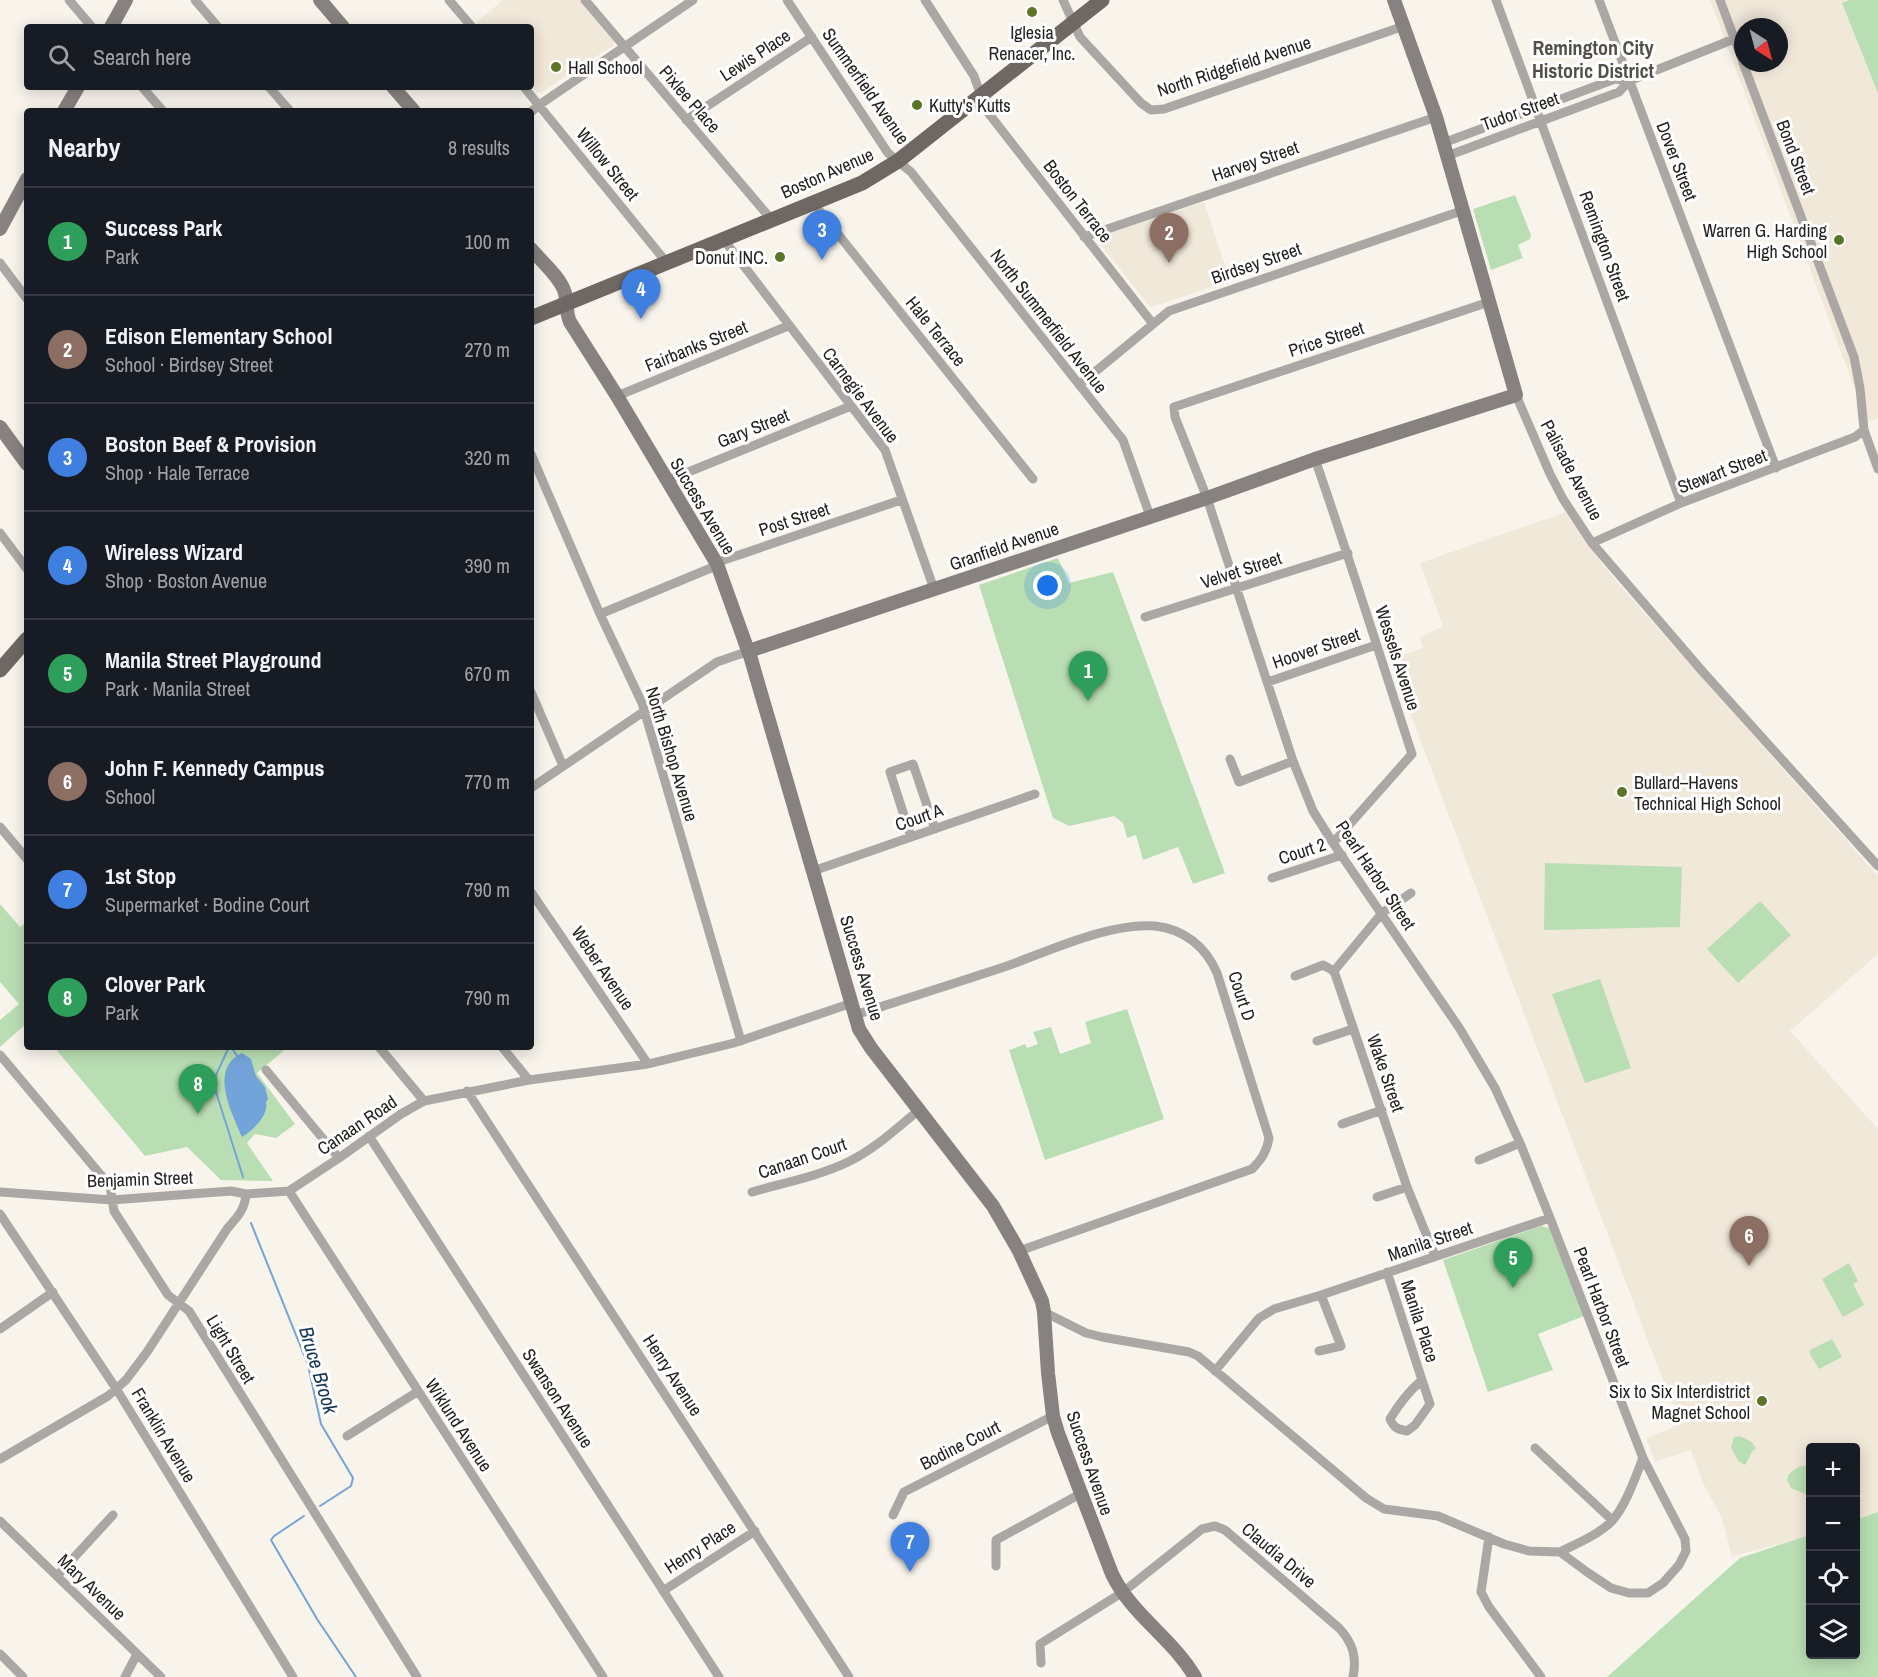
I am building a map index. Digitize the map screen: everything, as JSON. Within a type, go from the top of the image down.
[{"type":"main road","name":"Boston Avenue","points":[[534,317],[862,183],[898,161],[1102,0]]},
{"type":"main road","points":[[0,670],[24,643]]},
{"type":"street","points":[[69,0],[89,24]]},
{"type":"street","points":[[113,24],[126,0]]},
{"type":"street","points":[[195,0],[215,24]]},
{"type":"street","points":[[320,0],[340,24]]},
{"type":"street","points":[[449,0],[469,24]]},
{"type":"street","name":"Pixlee Place","points":[[585,0],[771,219]]},
{"type":"street","points":[[673,0],[678,9]]},
{"type":"street","points":[[534,109],[693,0]]},
{"type":"street","name":"Summerfield Avenue","points":[[787,0],[885,148],[898,161]]},
{"type":"street","name":"Boston Terrace","points":[[925,0],[974,76],[990,117],[1153,324]]},
{"type":"street","points":[[1063,0],[1073,23]]},
{"type":"street","name":"Palisade Avenue","points":[[1394,0],[1436,117],[1516,395],[1537,446],[1563,499],[1592,543],[1703,672],[1878,866]]},
{"type":"street","name":"Remington Street","points":[[1496,0],[1681,503]]},
{"type":"street","name":"Dover Street","points":[[1599,0],[1776,468]]},
{"type":"street","name":"Bond Street","points":[[1720,0],[1734,39]]},
{"type":"street","name":"North Ridgefield Avenue","points":[[1073,23],[1080,37],[1141,103],[1151,110],[1164,109],[1404,26]]},
{"type":"street","name":"Lewis Place","points":[[686,120],[812,37]]},
{"type":"street","name":"Tudor Street","points":[[1447,156],[1619,92],[1629,81],[1734,39]]},
{"type":"street","name":"Bond Street","points":[[1746,72],[1854,357],[1864,430],[1878,469]]},
{"type":"street","points":[[1443,142],[1615,79],[1629,81]]},
{"type":"street","points":[[66,108],[76,90]]},
{"type":"street","points":[[145,90],[160,108]]},
{"type":"street","points":[[272,90],[287,108]]},
{"type":"street","points":[[396,90],[411,108]]},
{"type":"street","name":"Willow Street","points":[[526,90],[667,263]]},
{"type":"street","name":"Harvey Street","points":[[1084,237],[1436,117]]},
{"type":"street","name":"North Summerfield Avenue","points":[[898,161],[910,171],[1123,440],[1150,516]]},
{"type":"street","points":[[0,229],[24,185]]},
{"type":"street","name":"Hale Terrace","points":[[814,204],[1033,479]]},
{"type":"street","name":"Birdsey Street","points":[[1079,385],[1169,310],[1464,210]]},
{"type":"street","name":"Carnegie Avenue","points":[[724,240],[885,450],[934,589]]},
{"type":"street","name":"Success Avenue","points":[[534,253],[562,286],[570,322],[717,564],[749,651],[859,1029],[993,1206],[1019,1251],[1044,1312],[1053,1416],[1066,1458],[1112,1574],[1123,1592],[1185,1661],[1195,1677]]},
{"type":"street","points":[[0,263],[24,295]]},
{"type":"street","name":"Price Street","points":[[1174,407],[1489,302]]},
{"type":"street","name":"Fairbanks Street","points":[[617,396],[788,326]]},
{"type":"street","name":"Granfield Avenue","points":[[534,786],[717,662],[1207,498],[1315,459],[1516,395]]},
{"type":"street","name":"Gary Street","points":[[666,481],[851,406]]},
{"type":"street","name":"Pearl Harbor Street","points":[[1174,407],[1175,417],[1207,498],[1293,761],[1313,811],[1460,1029],[1495,1088],[1520,1143],[1643,1458],[1685,1539],[1686,1551],[1680,1565],[1663,1583],[1647,1593],[1629,1593],[1611,1588],[1560,1552]]},
{"type":"street","points":[[0,427],[24,460]]},
{"type":"street","name":"Stewart Street","points":[[1592,543],[1681,503],[1855,437],[1864,430]]},
{"type":"street","name":"Wessels Avenue","points":[[1315,459],[1348,553],[1412,754],[1333,843]]},
{"type":"street","name":"North Bishop Avenue","points":[[534,461],[644,711],[741,1041]]},
{"type":"street","name":"Post Street","points":[[600,614],[711,568],[724,560],[902,500]]},
{"type":"street","points":[[0,533],[24,566]]},
{"type":"street","name":"Velvet Street","points":[[1145,617],[1348,553]]},
{"type":"street","name":"Hoover Street","points":[[1268,682],[1376,645]]},
{"type":"street","points":[[534,699],[563,766]]},
{"type":"street","points":[[1230,759],[1239,782],[1293,761]]},
{"type":"street","points":[[911,837],[890,772],[913,764],[935,829]]},
{"type":"street","name":"Court A","points":[[813,871],[1035,794]]},
{"type":"street","points":[[0,827],[24,855]]},
{"type":"street","name":"Court 2","points":[[1272,878],[1342,855]]},
{"type":"street","points":[[1295,976],[1323,965],[1334,971],[1382,913],[1411,893]]},
{"type":"street","name":"Weber Avenue","points":[[534,896],[648,1064]]},
{"type":"street","name":"Court D","points":[[853,1009],[1004,966],[1104,932],[1126,927],[1153,926],[1178,932],[1192,941],[1211,959],[1269,1138],[1268,1147],[1262,1159],[1252,1169],[1019,1251]]},
{"type":"street","name":"Wake Street","points":[[1334,971],[1407,1187],[1435,1256]]},
{"type":"street","name":"Canaan Road","points":[[246,1194],[289,1191],[401,1114],[424,1101],[529,1080],[648,1064],[741,1041],[853,1009]]},
{"type":"street","points":[[1317,1041],[1353,1029]]},
{"type":"street","points":[[382,1050],[424,1101]]},
{"type":"street","points":[[504,1050],[529,1080]]},
{"type":"street","name":"Light Street","points":[[0,1055],[110,1185],[114,1211],[168,1295],[189,1311],[417,1677]]},
{"type":"street","points":[[266,1070],[339,1158]]},
{"type":"street","name":"Henry Avenue","points":[[467,1091],[849,1677]]},
{"type":"street","name":"Canaan Court","points":[[752,1192],[849,1161],[874,1146],[919,1110]]},
{"type":"street","points":[[1342,1124],[1382,1110]]},
{"type":"street","name":"Swanson Avenue","points":[[369,1136],[719,1677]]},
{"type":"street","points":[[1479,1160],[1520,1143]]},
{"type":"street","points":[[1377,1197],[1407,1187]]},
{"type":"street","name":"Benjamin Street","points":[[0,1192],[112,1200],[231,1191],[246,1194]]},
{"type":"street","name":"Wiklund Avenue","points":[[289,1191],[603,1677]]},
{"type":"street","points":[[0,1459],[117,1390],[133,1372],[228,1229],[242,1213],[246,1194]]},
{"type":"street","name":"Franklin Avenue","points":[[0,1214],[117,1390],[293,1677]]},
{"type":"street","name":"Manila Street","points":[[1215,1371],[1259,1318],[1274,1309],[1550,1218]]},
{"type":"street","name":"Manila Place","points":[[1387,1272],[1430,1404],[1415,1425],[1407,1431],[1394,1427],[1390,1419],[1396,1408],[1422,1380]]},
{"type":"street","points":[[0,1329],[53,1292]]},
{"type":"street","points":[[1318,1351],[1341,1346],[1321,1295]]},
{"type":"street","points":[[1044,1312],[1086,1333],[1189,1352],[1198,1356],[1366,1498],[1384,1509],[1438,1516],[1504,1544],[1529,1551],[1560,1552],[1591,1537],[1612,1520],[1631,1490],[1643,1458]]},
{"type":"street","points":[[347,1436],[417,1392]]},
{"type":"street","name":"Bodine Court","points":[[893,1515],[904,1492],[1053,1416]]},
{"type":"street","points":[[1535,1448],[1612,1520]]},
{"type":"street","points":[[996,1566],[996,1540],[1080,1494]]},
{"type":"street","points":[[57,1576],[113,1515]]},
{"type":"street","name":"Mary Avenue","points":[[0,1521],[161,1677]]},
{"type":"street","name":"Claudia Drive","points":[[1041,1663],[1040,1644],[1123,1592],[1202,1529],[1209,1526],[1220,1527],[1346,1635],[1354,1651],[1353,1677]]},
{"type":"street","name":"Henry Place","points":[[663,1591],[755,1531]]},
{"type":"street","points":[[1489,1537],[1481,1592],[1489,1607],[1541,1677]]},
{"type":"street","points":[[0,1654],[23,1677]]},
{"type":"street","points":[[125,1677],[137,1654]]},
{"type":"shaded area","name":"Hall School","points":[[503,0],[579,0],[614,41],[614,45],[538,93],[534,90],[534,24],[479,24],[477,22]]},
{"type":"shaded area","name":"Warren G. Harding High School","points":[[1710,0],[1878,0],[1878,418],[1867,422],[1737,72],[1788,72],[1788,18],[1734,18],[1734,65]]},
{"type":"shaded area","points":[[1204,202],[1230,281],[1150,307],[1101,245],[1098,238]]},
{"type":"shaded area","points":[[1566,512],[1617,582],[1878,876],[1878,954],[1790,1031],[1878,1129],[1878,1521],[1860,1525],[1860,1443],[1806,1443],[1806,1538],[1732,1556],[1721,1516],[1704,1485],[1691,1450],[1655,1462],[1646,1438],[1682,1422],[1681,1406],[1672,1404],[1390,660],[1423,648],[1420,638],[1443,626],[1420,563]]},
{"type":"green space","points":[[1849,0],[1878,0],[1878,93],[1842,3]]},
{"type":"green space","points":[[1515,195],[1531,235],[1530,239],[1518,245],[1523,258],[1491,270],[1473,209]]},
{"type":"green space","points":[[1058,558],[1069,583],[1113,572],[1225,873],[1193,884],[1178,847],[1143,860],[1136,835],[1127,838],[1123,823],[1114,816],[1069,826],[1053,818],[979,585]]},
{"type":"green space","points":[[1545,863],[1682,867],[1680,927],[1544,930]]},
{"type":"green space","points":[[1760,901],[1791,935],[1738,983],[1707,949]]},
{"type":"green space","points":[[0,904],[20,927],[24,924],[24,1026],[0,1047],[0,1020],[19,1004],[0,982]]},
{"type":"green space","points":[[1600,979],[1631,1068],[1585,1083],[1552,994]]},
{"type":"green space","points":[[1127,1009],[1164,1119],[1045,1160],[1009,1050],[1025,1044],[1027,1048],[1038,1044],[1033,1032],[1051,1027],[1060,1054],[1091,1043],[1085,1022]]},
{"type":"green space","points":[[57,1050],[284,1050],[257,1073],[295,1124],[276,1138],[255,1134],[247,1143],[273,1181],[221,1180],[187,1147],[145,1156]]},
{"type":"green space","points":[[1541,1226],[1549,1228],[1584,1316],[1538,1334],[1553,1370],[1488,1392],[1443,1260]]},
{"type":"green space","points":[[1849,1263],[1858,1281],[1853,1284],[1864,1305],[1843,1317],[1822,1279]]},
{"type":"green space","points":[[1832,1339],[1842,1357],[1819,1369],[1810,1350]]},
{"type":"green space","points":[[1740,1436],[1752,1443],[1756,1449],[1753,1450],[1745,1465],[1738,1461],[1731,1447],[1734,1437]]},
{"type":"green space","points":[[1806,1466],[1806,1494],[1791,1488],[1787,1480],[1789,1474],[1798,1467]]},
{"type":"green space","points":[[1878,1512],[1878,1677],[1607,1677],[1740,1558],[1806,1536],[1806,1659],[1860,1659],[1860,1519]]},
{"type":"water","points":[[242,1053],[251,1059],[256,1076],[265,1087],[268,1099],[262,1118],[242,1137],[229,1104],[224,1080],[226,1070],[232,1060]]},
{"type":"waterway","name":"Bruce Brook","points":[[228,1050],[216,1075],[216,1092],[243,1177]]},
{"type":"waterway","points":[[233,1050],[238,1057]]},
{"type":"waterway","name":"Bruce Brook","points":[[251,1223],[308,1365],[321,1424],[353,1478],[351,1486],[320,1506]]},
{"type":"waterway","name":"Bruce Brook","points":[[304,1516],[271,1540],[317,1619],[356,1677]]},
{"type":"place","name":"Iglesia Renacer, Inc.","points":[[1032,12]]},
{"type":"place","name":"Hall School","points":[[556,67]]},
{"type":"place","name":"Kutty's Kutts","points":[[917,105]]},
{"type":"place","name":"Warren G. Harding High School","points":[[1839,240]]},
{"type":"place","name":"Donut INC.","points":[[780,257]]},
{"type":"place","name":"Boston Beef & Provision","points":[[822,260]]},
{"type":"place","name":"Edison Elementary School","points":[[1169,263]]},
{"type":"place","name":"Wireless Wizard","points":[[641,319]]},
{"type":"place","name":"Success Park","points":[[1088,701]]},
{"type":"place","name":"Bullard–Havens Technical High School","points":[[1622,792]]},
{"type":"place","name":"Clover Park","points":[[198,1114]]},
{"type":"place","name":"John F. Kennedy Campus","points":[[1749,1266]]},
{"type":"place","name":"Manila Street Playground","points":[[1513,1288]]},
{"type":"place","name":"Six to Six Interdistrict Magnet School","points":[[1762,1401]]},
{"type":"place","name":"1st Stop","points":[[910,1572]]},
{"type":"district","name":"Remington City Historic District","points":[[1593,58]]}]
